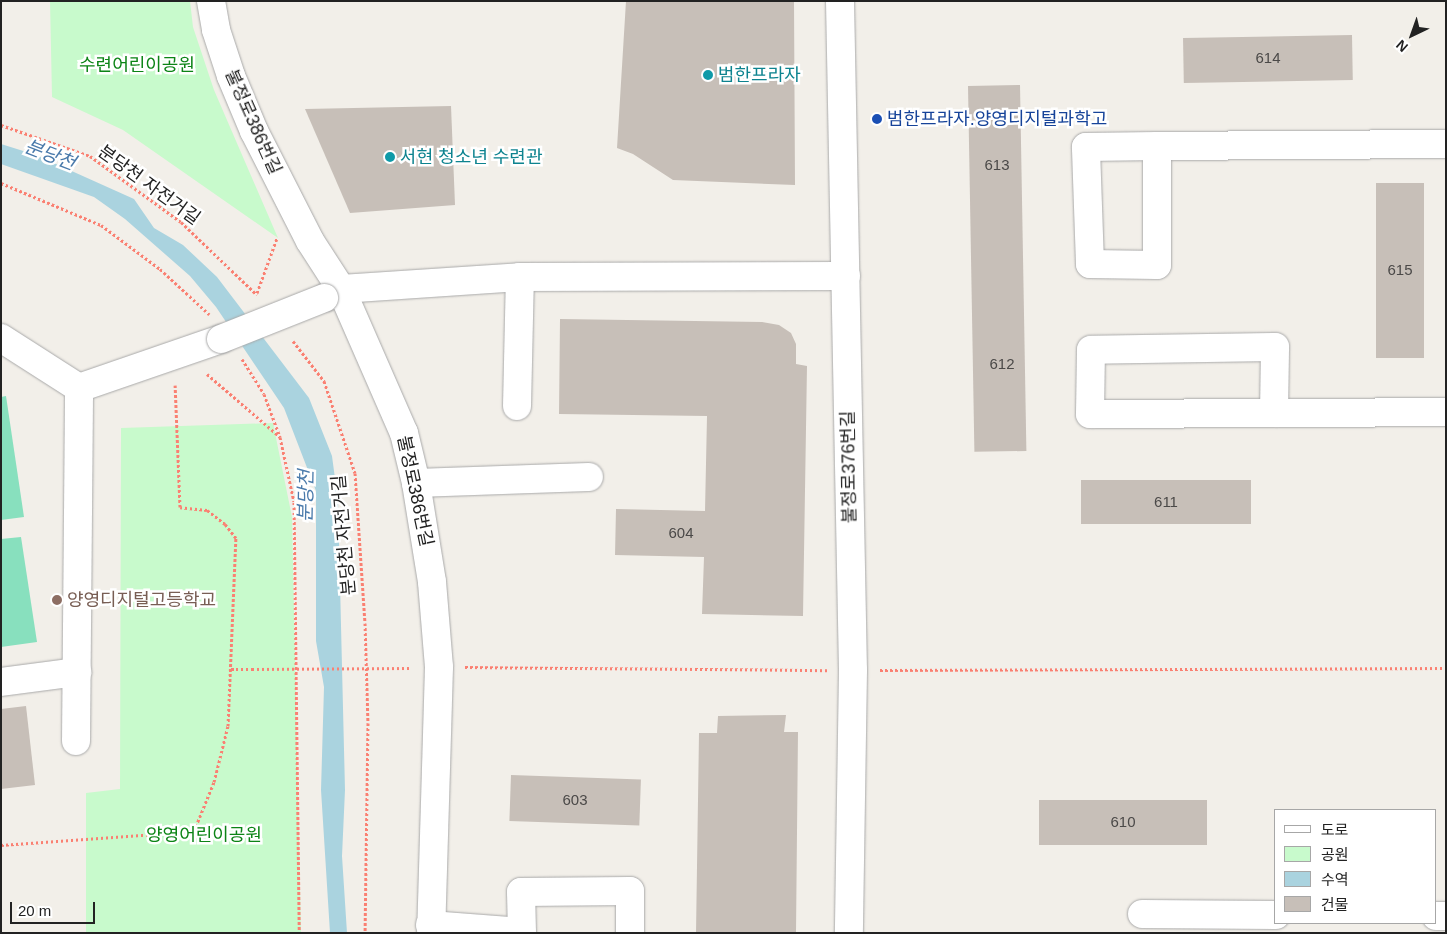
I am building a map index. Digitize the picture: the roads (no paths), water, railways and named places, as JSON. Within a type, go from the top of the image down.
[{"type":"street","name":"불정로386번길","points":[[211,1],[216,30],[231,76],[332,294],[404,433],[416,483],[432,582],[426,667],[430,929]]},
{"type":"street","name":"불정로376번길","points":[[840,1],[853,670],[849,933]]},
{"type":"street","points":[[1157,146],[1157,265],[1090,264],[1086,147],[1157,146],[1446,144]]},
{"type":"street","points":[[79,388],[225,339],[332,294],[520,277],[846,276]]},
{"type":"street","points":[[517,406],[520,277]]},
{"type":"street","points":[[1,338],[79,388]]},
{"type":"street","points":[[1274,413],[1275,347],[1091,350],[1090,414],[1274,413],[1446,412]]},
{"type":"street","points":[[76,741],[79,388]]},
{"type":"street","points":[[416,483],[589,477]]},
{"type":"street","points":[[1,682],[77,672]]},
{"type":"street","points":[[430,929],[522,932],[521,892],[630,891],[630,933]]},
{"type":"street","points":[[1142,914],[1274,915]]},
{"type":"water","points":[[1,144],[36,155],[134,199],[154,228],[183,245],[217,277],[309,398],[332,456],[338,501],[345,790],[342,856],[347,933],[330,933],[321,790],[324,687],[316,641],[316,491],[284,408],[216,307],[190,276],[125,219],[94,197],[1,164]]},
{"type":"place","name":"범한프라자","points":[[708,75]]},
{"type":"place","name":"범한프라자.양영디지털과학고","points":[[877,119]]},
{"type":"place","name":"서현 청소년 수련관","points":[[390,157]]},
{"type":"place","name":"양영디지털고등학교","points":[[57,600]]},
{"type":"park label","name":"수련어린이공원","points":[[137,65]]},
{"type":"park label","name":"양영어린이공원","points":[[204,835]]},
{"type":"water label","name":"분당천","points":[[50,155]]},
{"type":"water label","name":"분당천","points":[[306,496]]}]
